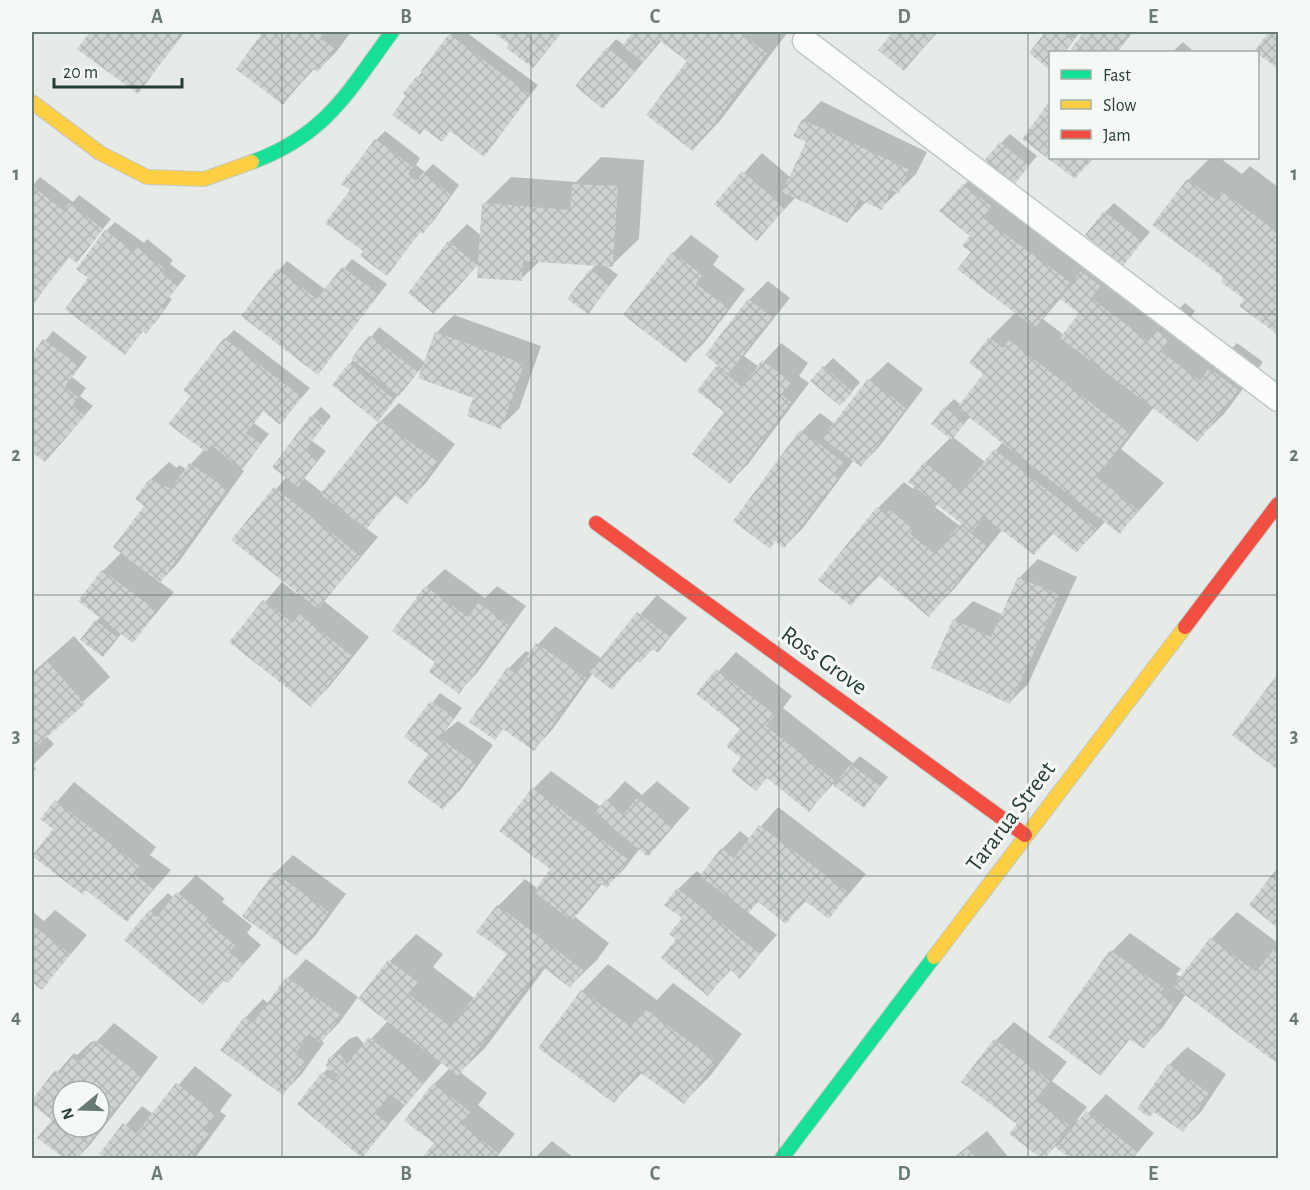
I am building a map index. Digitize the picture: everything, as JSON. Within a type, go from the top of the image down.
[{"type":"street","points":[[32,102],[100,153],[147,177],[204,179],[271,155],[304,137],[332,114],[392,32]]},
{"type":"street","name":"Tararua Street","points":[[782,1158],[1278,504]]},
{"type":"street","name":"Ross Grove","points":[[596,523],[1025,835]]},
{"type":"lane","points":[[806,41],[1278,399]]},
{"type":"building","points":[[90,32],[184,32],[138,94],[77,49]]},
{"type":"building","points":[[263,32],[325,32],[320,38],[335,49],[318,72],[312,68],[283,105],[236,69]]},
{"type":"building","points":[[492,32],[562,32],[533,68],[506,48],[509,44]]},
{"type":"building","points":[[633,32],[739,32],[767,53],[693,151],[646,115],[687,61],[659,40],[643,62],[622,46]]},
{"type":"building","points":[[893,32],[936,32],[904,71],[878,50]]},
{"type":"building","points":[[1045,32],[1064,32],[1074,39],[1065,51],[1049,51],[1049,69],[1029,53]]},
{"type":"building","points":[[1084,32],[1132,32],[1118,51],[1074,51],[1071,49]]},
{"type":"building","points":[[1269,32],[1278,32],[1278,69],[1259,55],[1259,51],[1254,51]]},
{"type":"building","points":[[449,34],[530,95],[484,157],[450,131],[442,142],[424,129],[420,135],[392,115],[406,96],[403,93],[417,76],[420,78],[423,74],[421,71]]},
{"type":"building","points":[[607,47],[635,71],[603,109],[575,86]]},
{"type":"building","points":[[1049,102],[1049,159],[1091,159],[1075,179],[1022,139]]},
{"type":"building","points":[[802,119],[910,170],[898,194],[891,190],[882,210],[859,199],[848,223],[782,192],[806,142],[793,136]]},
{"type":"building","points":[[375,139],[413,167],[408,174],[416,181],[423,172],[451,195],[423,234],[420,232],[387,276],[360,256],[363,251],[325,223],[350,190],[341,184]]},
{"type":"building","points":[[1000,142],[1029,166],[1013,186],[983,162]]},
{"type":"building","points":[[742,171],[785,208],[757,241],[714,204]]},
{"type":"building","points":[[1187,179],[1216,200],[1222,191],[1278,233],[1276,245],[1278,247],[1278,335],[1239,306],[1244,299],[1221,282],[1223,277],[1152,225]]},
{"type":"building","points":[[572,184],[618,186],[613,267],[523,261],[522,281],[477,278],[482,203],[570,210]]},
{"type":"building","points":[[963,184],[991,206],[983,218],[1070,282],[1035,328],[957,269],[971,252],[962,246],[970,236],[939,211]]},
{"type":"building","points":[[32,186],[64,211],[69,203],[103,229],[77,263],[68,257],[32,306]]},
{"type":"building","points":[[1104,211],[1142,242],[1123,266],[1085,235]]},
{"type":"building","points":[[105,230],[134,252],[137,247],[165,269],[162,274],[178,286],[161,306],[164,309],[146,334],[143,331],[125,355],[65,309],[88,278],[76,269]]},
{"type":"building","points":[[448,241],[477,265],[434,314],[408,293]]},
{"type":"building","points":[[672,252],[702,275],[696,284],[728,308],[686,363],[623,315]]},
{"type":"building","points":[[342,267],[379,294],[318,375],[241,316],[277,269],[317,299]]},
{"type":"building","points":[[590,269],[610,285],[588,314],[567,299]]},
{"type":"building","points":[[1081,271],[1100,286],[1091,298],[1148,341],[1157,329],[1169,339],[1160,351],[1200,381],[1209,368],[1238,390],[1198,442],[1060,338],[1079,313],[1060,299]]},
{"type":"building","points":[[748,299],[772,317],[728,374],[705,355]]},
{"type":"building","points":[[435,332],[524,364],[501,429],[467,416],[473,398],[418,378]]},
{"type":"building","points":[[369,335],[418,372],[399,396],[351,359]]},
{"type":"building","points":[[989,337],[1003,348],[1009,340],[1130,433],[1096,477],[1138,510],[1120,534],[957,408],[983,374],[969,363]]},
{"type":"building","points":[[224,338],[302,397],[280,425],[263,411],[246,433],[261,444],[242,470],[211,445],[206,452],[168,424],[191,396],[183,390]]},
{"type":"building","points":[[43,339],[79,366],[65,387],[78,397],[72,406],[85,416],[45,462],[32,452],[32,355]]},
{"type":"building","points":[[762,360],[791,382],[782,395],[791,402],[730,484],[692,454],[724,412],[697,391],[716,366],[742,387]]},
{"type":"building","points":[[349,363],[395,400],[379,420],[438,462],[407,504],[393,494],[367,529],[320,494],[378,422],[332,385]]},
{"type":"building","points":[[823,366],[853,392],[840,406],[810,381]]},
{"type":"building","points":[[868,379],[906,408],[861,467],[822,438]]},
{"type":"building","points":[[944,407],[965,423],[952,440],[931,424]]},
{"type":"building","points":[[311,415],[324,425],[305,450],[318,460],[298,487],[272,467]]},
{"type":"building","points":[[800,430],[843,462],[834,475],[838,478],[784,548],[775,541],[770,549],[733,521]]},
{"type":"building","points":[[994,449],[1096,528],[1077,553],[1052,533],[1034,555],[984,517],[972,532],[908,482],[924,462],[961,491]]},
{"type":"building","points":[[189,463],[227,489],[160,583],[113,547],[144,506],[135,499],[149,479],[171,489]]},
{"type":"building","points":[[274,487],[360,556],[318,609],[231,540]]},
{"type":"building","points":[[877,507],[886,515],[890,510],[913,529],[910,534],[935,554],[960,524],[986,546],[929,617],[877,574],[851,606],[818,580]]},
{"type":"building","points":[[102,570],[157,611],[133,643],[78,601]]},
{"type":"building","points":[[1018,577],[1060,595],[1010,704],[931,668],[953,619],[991,637]]},
{"type":"building","points":[[425,586],[468,617],[478,603],[509,625],[459,694],[429,672],[435,662],[392,631]]},
{"type":"building","points":[[263,600],[293,623],[299,614],[352,656],[311,707],[229,642]]},
{"type":"building","points":[[637,612],[670,637],[658,653],[652,649],[640,663],[636,660],[612,690],[589,672]]},
{"type":"building","points":[[95,620],[118,638],[103,657],[80,640]]},
{"type":"building","points":[[536,643],[586,678],[534,751],[503,729],[495,740],[469,722],[507,668],[515,673]]},
{"type":"building","points":[[47,661],[85,704],[32,750],[32,674]]},
{"type":"building","points":[[716,669],[775,715],[766,726],[834,780],[809,812],[767,778],[756,791],[731,771],[741,758],[726,746],[740,729],[696,694]]},
{"type":"building","points":[[1276,676],[1278,678],[1278,770],[1232,735]]},
{"type":"building","points":[[430,701],[454,717],[439,738],[476,764],[443,810],[407,783],[428,754],[404,737]]},
{"type":"building","points":[[850,764],[880,786],[864,808],[834,786]]},
{"type":"building","points":[[532,788],[629,860],[607,888],[600,883],[572,921],[534,892],[550,869],[499,831]]},
{"type":"building","points":[[637,798],[673,827],[648,857],[595,813],[606,799],[624,814]]},
{"type":"building","points":[[55,800],[139,866],[133,873],[153,889],[127,922],[86,890],[83,895],[32,856],[53,829],[40,819]]},
{"type":"building","points":[[759,825],[849,893],[829,919],[804,900],[786,924],[757,901],[749,913],[700,876],[721,848],[734,858]]},
{"type":"building","points":[[1278,867],[1278,928],[1249,905]]},
{"type":"building","points":[[274,872],[329,912],[297,956],[242,916]]},
{"type":"building","points":[[677,888],[760,954],[740,979],[730,969],[708,996],[661,958],[676,939],[669,934],[682,918],[664,905]]},
{"type":"building","points":[[177,892],[208,918],[205,921],[235,945],[229,952],[244,964],[228,983],[223,980],[203,1005],[124,940],[149,910],[157,917]]},
{"type":"building","points":[[497,905],[583,970],[570,988],[542,966],[458,1076],[358,999],[388,960],[418,982],[408,994],[451,1027],[507,954],[476,932]]},
{"type":"building","points":[[35,927],[70,954],[42,990],[32,982],[32,932]]},
{"type":"building","points":[[1210,938],[1256,972],[1274,949],[1278,952],[1278,1064],[1173,986]]},
{"type":"building","points":[[1110,950],[1164,988],[1159,993],[1175,1004],[1144,1049],[1128,1038],[1101,1076],[1048,1037]]},
{"type":"building","points":[[286,977],[341,1015],[321,1043],[309,1034],[295,1054],[307,1062],[283,1095],[220,1050],[244,1017],[253,1023]]},
{"type":"building","points":[[581,990],[631,1027],[645,1009],[716,1061],[684,1104],[638,1071],[614,1103],[538,1048]]},
{"type":"building","points":[[369,1037],[424,1082],[405,1106],[390,1094],[375,1113],[389,1125],[362,1158],[297,1104],[322,1072],[333,1081],[339,1074],[328,1070],[326,1065],[329,1057],[340,1054],[347,1064]]},
{"type":"building","points":[[994,1039],[1050,1081],[1035,1100],[1070,1126],[1045,1158],[1041,1158],[1009,1134],[1017,1124],[961,1082]]},
{"type":"building","points":[[95,1040],[141,1076],[111,1114],[111,1079],[51,1079],[51,1119],[32,1104],[32,1100],[55,1070],[60,1074],[72,1058],[78,1062]]},
{"type":"building","points":[[1168,1064],[1209,1093],[1183,1132],[1154,1112],[1149,1117],[1137,1109]]},
{"type":"building","points":[[176,1083],[215,1114],[203,1130],[209,1134],[190,1158],[106,1158],[99,1154],[123,1123],[136,1134]]},
{"type":"building","points":[[433,1083],[470,1112],[461,1124],[498,1153],[494,1158],[422,1158],[434,1143],[404,1121]]},
{"type":"building","points":[[1086,1111],[1137,1152],[1131,1158],[1070,1158],[1056,1148]]},
{"type":"building","points":[[51,1121],[51,1139],[92,1139],[77,1158],[64,1158],[37,1138]]},
{"type":"building","points":[[968,1148],[976,1158],[955,1158]]},
{"type":"traffic: fast","points":[[252,162],[299,139],[317,125],[348,92],[392,32]]},
{"type":"traffic: fast","points":[[782,1158],[934,957]]},
{"type":"traffic: slow","points":[[32,102],[100,153],[147,177],[204,179],[252,162]]},
{"type":"traffic: slow","points":[[934,957],[1185,627]]},
{"type":"traffic: jam","points":[[1185,627],[1278,504]]},
{"type":"traffic: jam","points":[[596,523],[1025,835]]}]
